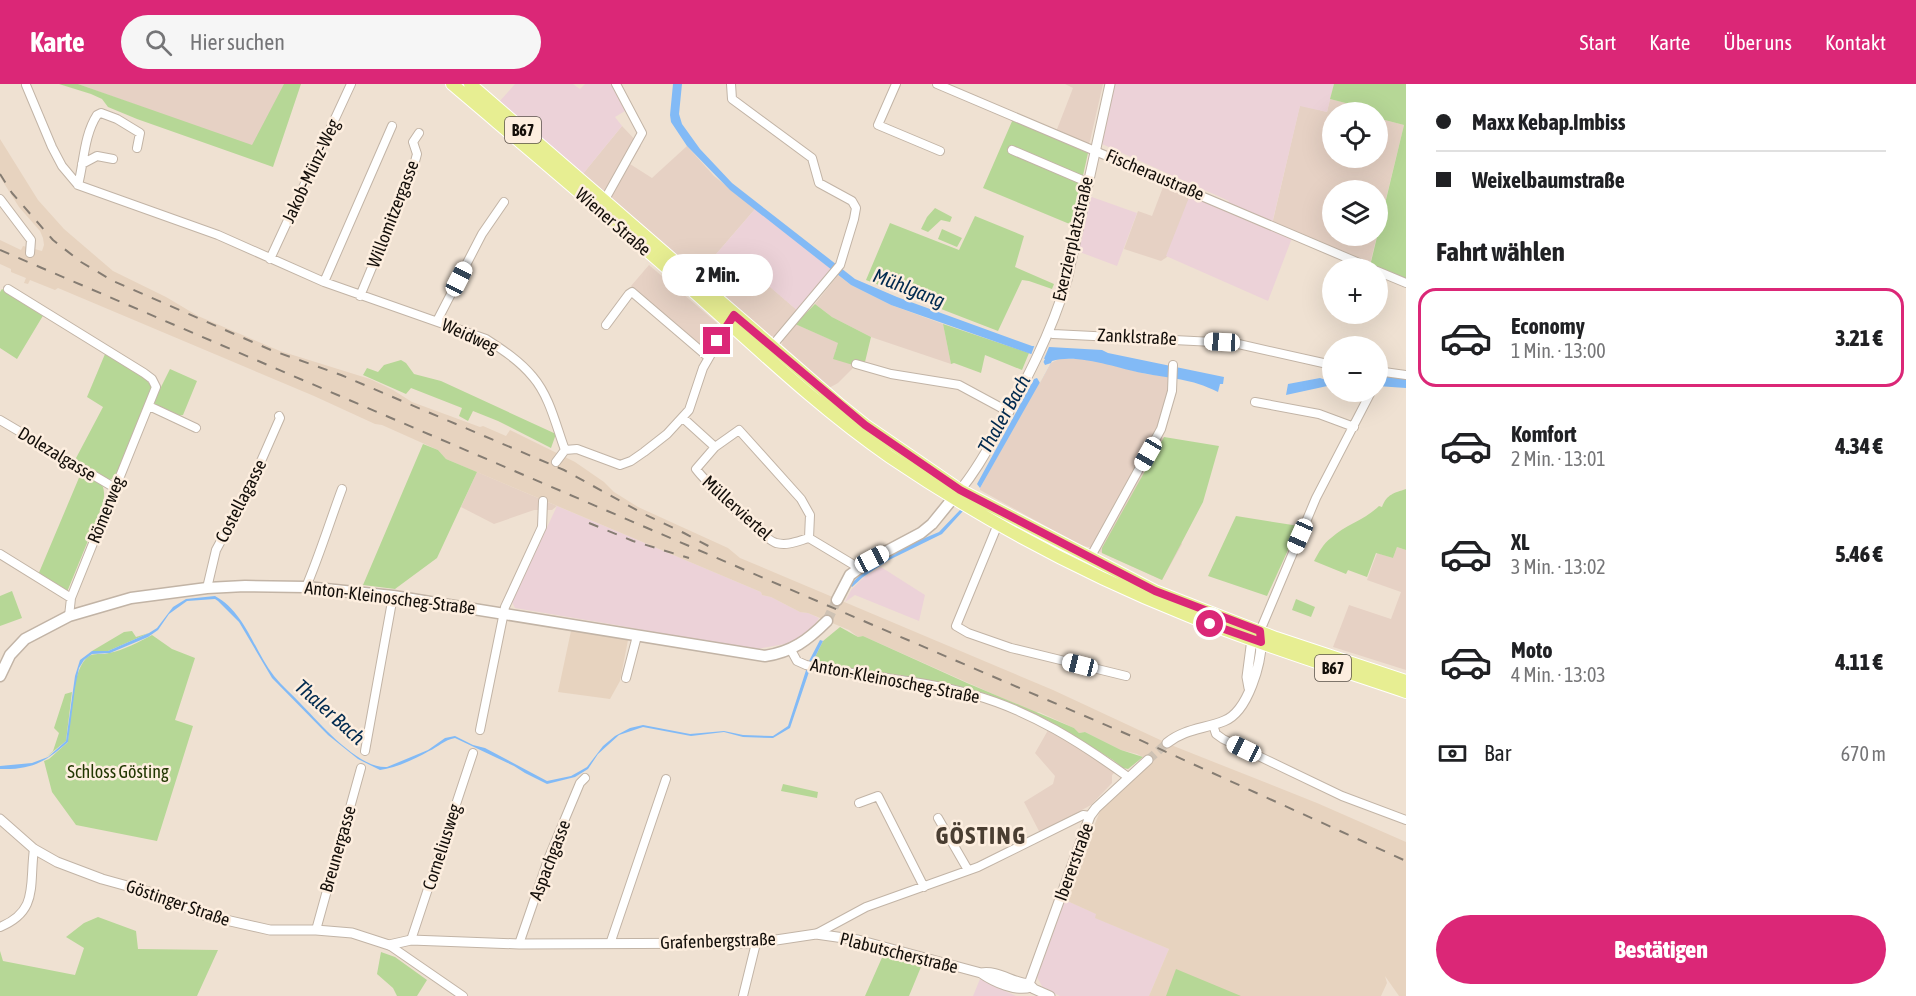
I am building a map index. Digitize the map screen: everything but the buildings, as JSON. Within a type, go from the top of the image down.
[{"type":"main road","name":"Wiener Straße","points":[[452,84],[731,319],[772,346],[865,425],[998,524],[1133,592],[1188,616],[1406,681]]},
{"type":"main road","name":"Wiener Straße","points":[[470,84],[604,201],[860,435],[957,494],[1172,599],[1258,637],[1273,648],[1406,692]]},
{"type":"main road","name":"Exerzierplatzstraße","points":[[837,600],[845,581],[859,568],[921,533],[932,524],[957,494]]},
{"type":"main road","name":"Anton-Kleinoscheg-Straße","points":[[2,661],[28,637],[69,616],[117,601],[207,588],[245,586],[306,587],[393,596],[765,656],[795,648]]},
{"type":"main road","points":[[795,648],[827,621]]},
{"type":"main road","points":[[0,676],[2,661]]},
{"type":"street","name":"Jakob-Münz-Weg","points":[[270,259],[351,84]]},
{"type":"street","points":[[604,201],[644,131],[616,84]]},
{"type":"street","points":[[731,84],[732,99],[812,158],[819,183],[847,197],[856,208],[840,265],[772,346]]},
{"type":"street","points":[[896,84],[878,125],[940,151]]},
{"type":"street","name":"Fischeraustraße","points":[[937,84],[1348,258]]},
{"type":"street","name":"Exerzierplatzstraße","points":[[957,494],[981,462],[1009,412],[1048,332],[1066,280],[1110,84]]},
{"type":"street","points":[[26,85],[52,147],[78,185]]},
{"type":"street","points":[[78,185],[83,153],[95,116],[99,113],[117,119],[140,133],[137,148]]},
{"type":"street","points":[[324,282],[392,126]]},
{"type":"street","name":"Willomitzergasse","points":[[360,296],[413,169],[417,154],[413,142],[418,133]]},
{"type":"street","points":[[1012,150],[1087,182]]},
{"type":"street","points":[[82,164],[97,156],[113,159]]},
{"type":"street","name":"Weidweg","points":[[78,185],[218,235],[360,296],[486,339],[510,355],[534,378],[549,406],[566,450]]},
{"type":"street","points":[[0,199],[31,240],[30,253]]},
{"type":"street","points":[[437,321],[482,234],[504,202]]},
{"type":"street","points":[[1388,276],[1406,283]]},
{"type":"street","name":"Römerweg","points":[[8,289],[152,379],[156,387],[71,598],[69,616]]},
{"type":"street","points":[[606,325],[632,292],[708,357]]},
{"type":"street","points":[[556,462],[566,450],[577,449],[620,465],[645,452],[689,410],[708,357],[731,319]]},
{"type":"street","name":"Zanklstraße","points":[[1048,332],[1234,343],[1322,362]]},
{"type":"street","points":[[856,364],[891,374],[959,385],[1009,412]]},
{"type":"street","name":"Zanklstraße","points":[[1090,558],[1161,429],[1173,380],[1173,365]]},
{"type":"street","points":[[1388,372],[1406,375]]},
{"type":"street","points":[[1255,402],[1319,414],[1354,427]]},
{"type":"street","points":[[1167,743],[1187,731],[1225,721],[1236,714],[1244,702],[1255,674],[1258,637],[1318,494],[1366,402]]},
{"type":"street","points":[[149,406],[196,428]]},
{"type":"street","name":"Costellagasse","points":[[207,588],[216,550],[248,491],[279,416]]},
{"type":"street","name":"Müllerviertel","points":[[683,418],[715,447]]},
{"type":"street","name":"Dolezalgasse","points":[[0,420],[115,488]]},
{"type":"street","name":"Müllerviertel","points":[[739,430],[801,500],[810,515],[809,538],[791,544],[774,543],[723,498],[696,469],[715,447],[739,430]]},
{"type":"street","points":[[306,587],[323,546],[330,519],[342,489]]},
{"type":"street","points":[[480,730],[505,607],[542,527],[543,501]]},
{"type":"street","points":[[998,524],[956,626],[968,633],[1011,648],[1126,676]]},
{"type":"street","points":[[809,538],[859,568]]},
{"type":"street","points":[[0,554],[71,598]]},
{"type":"street","points":[[365,752],[393,596]]},
{"type":"street","points":[[626,678],[637,636]]},
{"type":"street","name":"Anton-Kleinoscheg-Straße","points":[[795,648],[797,661],[810,666],[950,689],[1001,704],[1062,733],[1128,777]]},
{"type":"street","points":[[1213,725],[1216,734],[1223,739],[1342,796],[1406,820]]},
{"type":"street","name":"Corneliusweg","points":[[411,940],[473,753]]},
{"type":"street","name":"Ibererstraße","points":[[1030,986],[1090,816],[1148,760]]},
{"type":"street","name":"Breunergasse","points":[[316,930],[361,768]]},
{"type":"street","name":"Aspachgasse","points":[[519,944],[549,857],[580,783],[585,778]]},
{"type":"street","points":[[610,944],[666,779]]},
{"type":"street","points":[[859,803],[879,796],[924,887]]},
{"type":"street","name":"Grafenbergstraße","points":[[389,945],[411,940],[519,944],[756,943],[816,934],[866,907],[968,870],[1083,815],[1090,816]]},
{"type":"street","points":[[938,818],[968,870]]},
{"type":"street","name":"Göstinger Straße","points":[[0,819],[34,849],[57,862],[102,879],[149,892],[204,915],[270,930],[352,933],[389,945],[463,996]]},
{"type":"street","points":[[0,927],[17,919],[27,908],[34,849]]},
{"type":"street","name":"Plabutscherstraße","points":[[816,934],[866,942],[981,973],[988,978],[1022,990],[1030,986],[1050,996]]},
{"type":"street","points":[[743,996],[756,943]]},
{"type":"shaded area","points":[[78,84],[285,84],[253,147]]},
{"type":"shaded area","points":[[515,84],[573,84],[580,89],[585,84],[611,84],[625,111],[615,117],[622,126],[582,175],[499,102]]},
{"type":"shaded area","points":[[1065,84],[1103,84],[1090,141],[1085,151],[1054,137],[1073,88]]},
{"type":"shaded area","points":[[1115,84],[1334,84],[1330,102],[1322,102],[1322,111],[1300,106],[1271,228],[1292,238],[1268,301],[1166,256],[1190,195],[1225,209],[1229,201],[1102,144]]},
{"type":"shaded area","points":[[1300,105],[1322,111],[1322,168],[1388,168],[1388,121],[1404,125],[1388,190],[1388,180],[1322,180],[1322,246],[1374,246],[1372,258],[1344,258],[1271,229]]},
{"type":"shaded area","points":[[622,126],[641,146],[630,164],[652,178],[687,146],[714,176],[755,209],[698,275],[582,175]]},
{"type":"shaded area","points":[[0,139],[38,200],[64,229],[113,271],[166,297],[198,316],[280,351],[370,379],[412,402],[480,427],[483,426],[506,436],[510,430],[575,462],[638,507],[728,548],[740,558],[1053,690],[1171,745],[1317,803],[1406,842],[1406,996],[1399,996],[1385,976],[1387,983],[1381,996],[1149,996],[1169,949],[1095,918],[1096,914],[1065,900],[1100,811],[1152,762],[1085,732],[1079,733],[1074,728],[1039,712],[1034,712],[863,636],[858,637],[849,630],[808,613],[800,612],[771,597],[762,595],[761,592],[446,459],[438,450],[314,396],[58,288],[55,290],[30,280],[28,284],[24,283],[26,278],[11,272],[11,269],[0,264],[0,240],[21,250],[23,246],[42,251],[43,238],[0,177]]},
{"type":"shaded area","points":[[1168,174],[1194,186],[1167,257],[1161,261],[1124,249],[1138,211],[1152,216]]},
{"type":"shaded area","points":[[1089,196],[1137,213],[1117,266],[1077,251]]},
{"type":"shaded area","points":[[755,209],[832,270],[798,311],[744,265],[726,288],[724,296],[698,275]]},
{"type":"shaded area","points":[[744,264],[798,311],[778,336],[770,336],[724,296],[726,288]]},
{"type":"shaded area","points":[[649,265],[717,323],[717,330],[707,350],[702,349],[631,286]]},
{"type":"shaded area","points":[[838,275],[851,285],[891,305],[943,324],[951,364],[871,337],[832,317],[815,304]]},
{"type":"shaded area","points":[[795,324],[839,343],[835,352],[855,366],[838,383],[829,388],[782,345],[783,338]]},
{"type":"shaded area","points":[[1059,359],[1089,359],[1146,374],[1171,377],[1167,417],[1159,420],[1154,442],[1164,437],[1139,484],[1182,544],[1162,580],[1095,548],[1082,546],[980,490],[1049,364]]},
{"type":"shaded area","points":[[477,472],[557,506],[552,510],[534,510],[494,524],[461,507]]},
{"type":"shaded area","points":[[557,506],[761,592],[762,595],[771,597],[800,612],[819,618],[814,626],[798,639],[757,649],[737,648],[515,608],[512,602]]},
{"type":"shaded area","points":[[1397,547],[1406,550],[1406,670],[1333,647],[1349,605],[1391,619],[1401,592],[1367,580],[1377,553],[1393,558]]},
{"type":"shaded area","points":[[881,567],[925,595],[919,621],[855,595],[845,602],[851,590],[865,576]]},
{"type":"shaded area","points":[[571,631],[628,640],[620,681],[610,699],[558,692]]},
{"type":"shaded area","points":[[1049,721],[1121,766],[1112,775],[1112,783],[1091,805],[1040,833],[1024,802],[1053,784],[1055,776],[1035,753],[1047,732]]},
{"type":"shaded area","points":[[1065,900],[1097,914],[1096,918],[1169,949],[1149,996],[1060,996],[1043,988],[1037,977]]},
{"type":"shaded area","points":[[980,979],[1016,996],[973,996]]},
{"type":"green space","points":[[59,84],[78,84],[252,145],[284,84],[301,84],[273,167],[137,119],[108,107],[102,99],[91,94]]},
{"type":"green space","points":[[1334,84],[1406,84],[1406,281],[1388,274],[1388,258],[1372,258],[1375,246],[1388,246],[1388,191],[1404,125],[1388,121],[1388,102],[1342,102],[1330,99]]},
{"type":"green space","points":[[1013,119],[1088,153],[1072,225],[983,188]]},
{"type":"green space","points":[[935,208],[952,217],[950,222],[941,220],[928,232],[921,229],[927,217]]},
{"type":"green space","points":[[975,216],[1024,236],[1015,267],[1054,284],[1052,289],[1022,280],[998,331],[866,280],[890,223],[959,250]]},
{"type":"green space","points":[[942,229],[962,238],[957,247],[938,239]]},
{"type":"green space","points":[[2,289],[44,314],[17,359],[0,348],[0,292]]},
{"type":"green space","points":[[815,304],[832,317],[871,337],[865,362],[856,360],[853,365],[833,359],[838,343],[795,324]]},
{"type":"green space","points":[[943,324],[1029,353],[1022,370],[985,355],[981,373],[954,363],[951,364]]},
{"type":"green space","points":[[105,354],[139,372],[152,389],[116,476],[106,480],[75,460],[103,407],[87,397]]},
{"type":"green space","points":[[401,360],[414,374],[441,381],[556,434],[551,448],[473,411],[468,421],[459,416],[462,408],[411,388],[406,394],[363,375],[367,368],[378,372],[384,365]]},
{"type":"green space","points":[[170,369],[197,381],[183,415],[176,416],[155,405],[154,401]]},
{"type":"green space","points":[[1164,437],[1219,446],[1203,502],[1162,580],[1102,553],[1102,548]]},
{"type":"green space","points":[[423,444],[438,450],[446,459],[477,472],[437,558],[395,589],[363,585]]},
{"type":"green space","points":[[81,473],[101,484],[104,496],[103,504],[67,592],[38,575]]},
{"type":"green space","points":[[1406,489],[1406,550],[1397,547],[1393,558],[1376,553],[1367,577],[1348,570],[1346,574],[1314,561],[1328,540],[1379,506],[1382,507],[1391,495]]},
{"type":"green space","points":[[1236,516],[1299,526],[1267,596],[1208,576]]},
{"type":"green space","points":[[12,591],[22,618],[0,626],[0,596]]},
{"type":"green space","points":[[1296,599],[1315,607],[1311,617],[1292,610]]},
{"type":"green space","points":[[840,627],[858,637],[863,636],[1074,728],[1079,733],[1085,732],[1121,750],[1143,757],[1128,769],[1123,768],[1049,721],[987,694],[948,685],[812,663],[823,641]]},
{"type":"green space","points":[[132,631],[136,637],[149,633],[108,651],[92,651],[124,632]]},
{"type":"green space","name":"Schloss Gösting","points":[[152,635],[172,649],[195,658],[175,720],[193,726],[157,841],[76,825],[52,792],[44,761],[68,742],[76,681],[84,661],[91,655],[120,650]]},
{"type":"green space","name":"Schloss Gösting","points":[[72,692],[66,741],[45,758],[53,751],[59,733],[54,728],[65,694]]},
{"type":"green space","points":[[783,784],[818,792],[817,798],[781,791]]},
{"type":"green space","points":[[98,917],[136,931],[138,949],[218,950],[197,996],[0,996],[0,951],[3,961],[75,975],[84,948],[66,937],[84,923]]},
{"type":"green space","points":[[381,952],[395,957],[427,980],[417,996],[397,996],[393,988],[377,974]]},
{"type":"green space","points":[[884,953],[897,954],[923,962],[909,996],[865,996]]},
{"type":"green space","points":[[1176,969],[1241,996],[1166,996]]},
{"type":"water","points":[[673,84],[682,84],[679,114],[682,124],[700,149],[732,183],[855,279],[897,297],[1032,346],[1102,350],[1224,377],[1223,384],[1220,384],[1218,392],[1190,381],[1097,362],[1073,359],[1052,361],[980,488],[977,484],[1045,359],[891,305],[851,285],[730,190],[687,146],[671,122]]},
{"type":"water","points":[[1388,377],[1406,378],[1406,388],[1388,387]]},
{"type":"water","points":[[1322,379],[1322,387],[1286,395],[1288,384]]},
{"type":"water","points":[[960,510],[963,511],[942,534],[889,560],[852,587],[850,585],[860,575],[913,543],[939,532]]},
{"type":"water","name":"Thaler Bach","points":[[215,596],[226,603],[242,622],[277,680],[328,732],[364,761],[376,766],[387,767],[428,750],[445,738],[455,736],[485,748],[547,781],[571,776],[587,767],[603,746],[615,736],[630,728],[643,725],[690,734],[724,731],[743,735],[773,736],[788,726],[809,661],[820,640],[823,641],[812,663],[790,728],[773,738],[743,737],[724,732],[691,736],[643,727],[619,735],[598,754],[588,769],[575,777],[547,784],[455,738],[412,760],[386,769],[380,770],[358,759],[328,735],[272,678],[239,622],[218,601],[215,599],[187,601],[169,614],[158,630],[148,637],[110,653],[92,654],[84,660],[79,668],[75,688],[68,742],[45,760],[30,766],[0,769],[0,766],[32,763],[48,757],[66,741],[75,676],[80,660],[92,651],[108,651],[149,633],[157,628],[173,607],[186,599]]},
{"type":"pier","points":[[1035,344],[1049,347],[1043,361],[1045,365],[1051,363],[1040,383],[1037,378],[1031,380],[1041,359],[1031,355]]},
{"type":"tunnel","points":[[827,621],[837,600]]},
{"type":"tunnel","points":[[1148,760],[1167,743]]},
{"type":"railway","points":[[0,174],[12,193],[53,240],[81,262],[113,281],[271,350],[341,375],[564,470],[714,549]]},
{"type":"railway","points":[[0,250],[1129,735],[1406,861]]},
{"type":"railway","points":[[589,523],[633,541],[689,558]]},
{"type":"district","name":"GÖSTING","points":[[981,836]]},
{"type":"route","points":[[717,341],[734,315],[865,425],[960,490],[1172,599],[1260,631],[1261,642],[1210,624]]},
{"type":"water label","name":"Mühlgang","points":[[909,288]]}]
